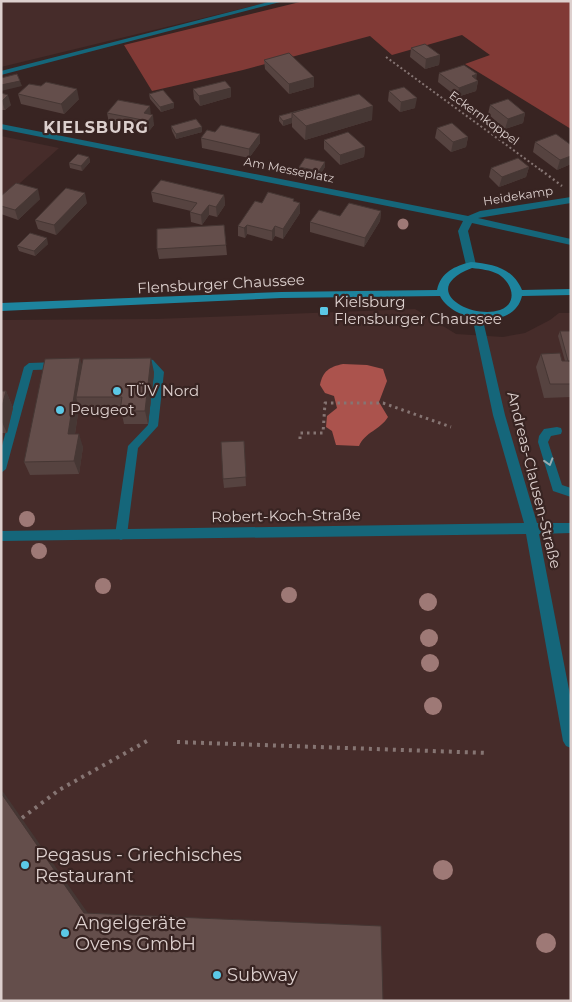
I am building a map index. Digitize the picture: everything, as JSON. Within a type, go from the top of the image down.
[{"type":"main road","points":[[471,265],[487,266],[503,272],[514,281],[519,293],[518,301],[508,311],[491,316],[477,316],[452,305],[443,293],[442,283],[447,275],[457,268],[471,265]]},
{"type":"main road","points":[[519,293],[571,292]]},
{"type":"main road","name":"Flensburger Chaussee","points":[[1,307],[281,295],[443,293]]},
{"type":"street","points":[[1,73],[281,1]]},
{"type":"street","name":"Am Messeplatz","points":[[1,126],[469,219],[571,242]]},
{"type":"street","name":"Heidekamp","points":[[469,219],[480,214],[571,200]]},
{"type":"street","points":[[469,219],[463,231],[471,265]]},
{"type":"street","name":"Andreas-Clausen-Straße","points":[[477,316],[499,415],[532,528],[571,741]]},
{"type":"street","name":"Robert-Koch-Straße","points":[[1,536],[571,528]]},
{"type":"lane","points":[[121,535],[133,446],[153,426],[159,372],[149,363],[131,364]]},
{"type":"lane","points":[[1,469],[29,366],[66,366]]},
{"type":"lane","points":[[557,431],[548,432],[544,436],[543,442],[557,488],[571,493]]},
{"type":"path","name":"Eckernkoppel","points":[[386,57],[563,187]]},
{"type":"path","points":[[300,440],[300,433],[323,433],[325,403],[383,403],[451,427]]},
{"type":"path","points":[[22,818],[59,790],[147,741]]},
{"type":"path","points":[[177,742],[488,753]]},
{"type":"shaded area","points":[[1,1],[274,1],[1,67]]},
{"type":"shaded area","points":[[304,1],[571,1],[571,129],[465,64],[490,55],[462,35],[392,55],[370,36],[243,70],[152,91],[124,45]]},
{"type":"shaded area","points":[[1,136],[59,148],[1,200]]},
{"type":"shaded area","points":[[415,309],[456,334],[503,337],[525,333],[559,313],[571,313],[571,1001],[1,1001],[1,320],[156,319]]},
{"type":"shaded area","points":[[343,364],[367,365],[383,369],[387,381],[379,402],[388,417],[365,437],[359,446],[336,445],[332,431],[326,427],[327,416],[337,408],[334,396],[325,393],[320,385],[321,380],[327,370]]},
{"type":"building","points":[[425,44],[440,55],[426,59],[411,48]]},
{"type":"building","points":[[289,53],[314,77],[289,84],[264,60]]},
{"type":"building","points":[[464,65],[477,74],[472,76],[478,81],[459,88],[439,73]]},
{"type":"building","points":[[17,74],[20,81],[1,85],[1,78]]},
{"type":"building","points":[[225,81],[231,88],[199,96],[193,89]]},
{"type":"building","points":[[46,82],[77,89],[61,104],[18,94],[29,84],[41,86]]},
{"type":"building","points":[[404,87],[417,98],[401,102],[389,91]]},
{"type":"building","points":[[163,90],[174,103],[160,107],[149,94]]},
{"type":"building","points":[[1,93],[8,95],[2,101],[1,101]]},
{"type":"building","points":[[359,94],[373,106],[306,126],[292,113]]},
{"type":"building","points":[[508,99],[525,113],[508,119],[490,105]]},
{"type":"building","points":[[118,100],[150,106],[144,113],[153,115],[148,121],[107,113]]},
{"type":"building","points":[[305,109],[292,113],[292,118],[283,121],[279,116]]},
{"type":"building","points":[[196,119],[202,127],[176,134],[171,126]]},
{"type":"building","points":[[452,123],[468,137],[453,142],[437,128]]},
{"type":"building","points":[[221,125],[260,134],[249,149],[201,138],[207,130],[215,132]]},
{"type":"building","points":[[348,132],[365,147],[340,155],[324,140]]},
{"type":"building","points":[[556,134],[571,145],[571,156],[560,160],[535,142]]},
{"type":"building","points":[[78,154],[89,157],[81,166],[69,163]]},
{"type":"building","points":[[305,158],[325,162],[319,171],[299,167]]},
{"type":"building","points":[[518,158],[529,167],[502,177],[491,168]]},
{"type":"building","points":[[161,180],[224,195],[216,207],[209,205],[201,215],[190,212],[197,203],[151,192]]},
{"type":"building","points":[[16,183],[38,189],[15,210],[1,206],[1,196]]},
{"type":"building","points":[[66,188],[85,193],[54,225],[35,220]]},
{"type":"building","points":[[268,192],[294,199],[293,201],[300,203],[283,229],[275,226],[272,231],[247,225],[244,228],[238,226],[255,201],[262,203]]},
{"type":"building","points":[[349,203],[381,211],[365,238],[310,222],[319,210],[340,216]]},
{"type":"building","points":[[224,225],[226,245],[157,249],[157,229]]},
{"type":"building","points":[[30,233],[47,238],[34,251],[17,246]]},
{"type":"building","points":[[560,331],[571,331],[571,361],[568,361]]},
{"type":"building","points":[[560,353],[562,361],[571,361],[571,384],[550,384],[541,354]]},
{"type":"building","name":"Peugeot","points":[[80,358],[68,434],[79,434],[74,461],[24,462],[45,359]]},
{"type":"building","name":"TÜV Nord","points":[[151,358],[145,411],[120,411],[122,397],[76,397],[83,359]]},
{"type":"building","points":[[1,391],[6,391],[1,410]]},
{"type":"building","points":[[244,441],[246,477],[223,479],[221,442]]},
{"type":"building","points":[[1,793],[84,913],[381,926],[383,1001],[1,1001]]},
{"type":"place","name":"Kielsburg Flensburger Chaussee","points":[[324,311]]},
{"type":"place","name":"TÜV Nord","points":[[117,391]]},
{"type":"place","name":"Peugeot","points":[[60,410]]},
{"type":"place","name":"Pegasus - Griechisches Restaurant","points":[[25,865]]},
{"type":"place","name":"Angelgeräte Ovens GmbH","points":[[65,933]]},
{"type":"place","name":"Subway","points":[[217,975]]},
{"type":"district","name":"KIELSBURG","points":[[96,127]]}]
